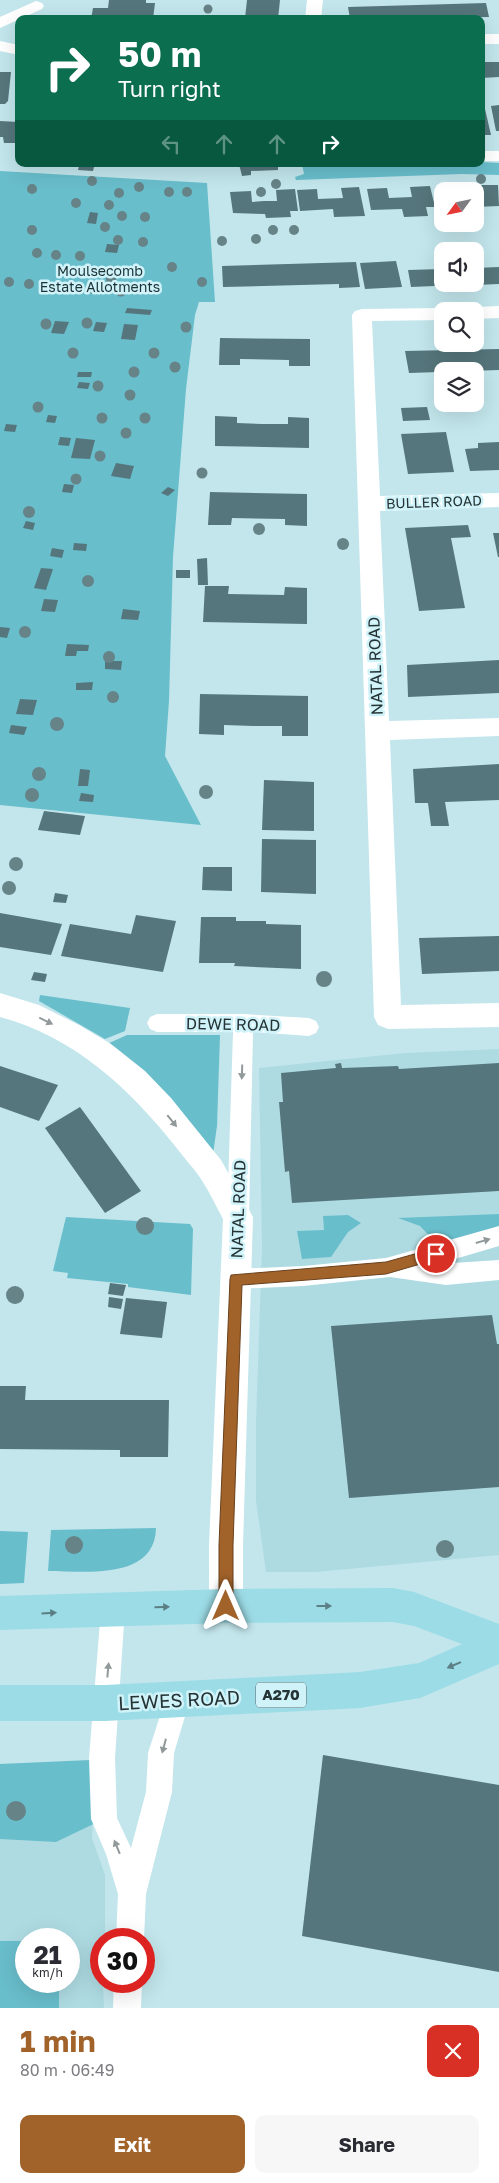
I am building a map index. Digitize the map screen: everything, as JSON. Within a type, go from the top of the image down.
[{"type":"main road","points":[[0,1613],[226,1606],[393,1606],[414,1609],[499,1641]]},
{"type":"main road","name":"LEWES ROAD","points":[[0,1703],[106,1703],[333,1692],[420,1680],[499,1646]]},
{"type":"street","points":[[313,15],[315,0]]},
{"type":"street","points":[[21,15],[39,8]]},
{"type":"street","points":[[0,23],[15,17]]},
{"type":"street","points":[[485,39],[499,38]]},
{"type":"street","points":[[0,46],[15,49]]},
{"type":"street","points":[[484,313],[499,312]]},
{"type":"street","name":"NATAL ROAD","points":[[434,314],[362,315],[388,1017],[499,1014]]},
{"type":"street","name":"BULLER ROAD","points":[[369,504],[499,500]]},
{"type":"street","points":[[378,731],[499,727]]},
{"type":"street","points":[[0,1006],[29,1013],[69,1033],[101,1053],[135,1080],[161,1107],[211,1169],[238,1217]]},
{"type":"street","name":"NATAL ROAD","points":[[226,1606],[226,1545],[238,1217]]},
{"type":"lane","name":"DEWE ROAD","points":[[157,1023],[244,1023],[309,1027]]},
{"type":"lane","name":"NATAL ROAD","points":[[238,1217],[244,1023]]},
{"type":"lane","points":[[386,1268],[499,1236]]},
{"type":"lane","points":[[236,1279],[386,1268],[446,1275],[499,1270]]},
{"type":"lane","points":[[113,1609],[102,1758],[104,1819],[119,1852],[132,1894]]},
{"type":"lane","points":[[130,1928],[132,1894],[159,1792],[161,1753],[177,1700]]},
{"type":"lane","points":[[126,2008],[127,1993]]},
{"type":"shaded area","points":[[499,1049],[499,1555],[316,1572],[266,1572],[256,1501],[256,1422],[262,1247],[259,1068],[405,1053]]},
{"type":"shaded area","points":[[0,1769],[94,1789],[92,1838],[105,1875],[105,1928],[90,1928],[90,1993],[103,1993],[104,2008],[0,2008]]},
{"type":"green space","points":[[485,162],[499,163],[499,175],[462,174],[296,180],[295,177],[304,174],[303,167],[485,167]]},
{"type":"green space","name":"Moulsecomb Estate Allotments","points":[[0,171],[207,183],[215,302],[199,302],[195,315],[186,389],[173,557],[169,701],[165,756],[201,825],[0,805]]},
{"type":"green space","points":[[40,995],[130,1008],[125,1031],[105,1039],[39,1001]]},
{"type":"green space","points":[[127,1035],[220,1035],[217,1126],[213,1154],[107,1044]]},
{"type":"green space","points":[[499,1214],[499,1236],[445,1252],[420,1226],[398,1218]]},
{"type":"green space","points":[[348,1215],[361,1223],[348,1232],[331,1257],[302,1259],[297,1231],[324,1230],[323,1216]]},
{"type":"green space","points":[[66,1217],[190,1224],[193,1229],[191,1295],[128,1287],[128,1284],[67,1278],[68,1273],[53,1271]]},
{"type":"green space","points":[[156,1528],[153,1545],[144,1557],[131,1565],[98,1571],[48,1571],[51,1530]]},
{"type":"green space","points":[[0,1531],[28,1532],[24,1583],[0,1584]]},
{"type":"green space","points":[[90,1760],[104,1819],[56,1842],[0,1839],[0,1764]]},
{"type":"green space","points":[[0,1941],[15,1941],[15,1993],[59,1993],[59,2008],[0,2008]]},
{"type":"building","points":[[109,0],[146,0],[146,3],[155,3],[154,15],[92,15],[93,8],[108,8]]},
{"type":"building","points":[[247,0],[280,0],[278,15],[245,15]]},
{"type":"building","points":[[486,3],[489,17],[485,17],[485,15],[349,15],[348,7]]},
{"type":"building","points":[[485,62],[499,62],[499,77],[485,78]]},
{"type":"building","points":[[0,72],[11,72],[8,101],[5,104],[0,104]]},
{"type":"building","points":[[499,105],[499,131],[496,131],[491,106]]},
{"type":"building","points":[[485,109],[491,135],[485,135]]},
{"type":"building","points":[[0,121],[15,122],[15,143],[4,143],[3,137],[0,137]]},
{"type":"building","points":[[79,167],[94,167],[93,171],[78,170]]},
{"type":"building","points":[[240,167],[278,167],[278,170],[251,171],[251,175],[242,176]]},
{"type":"building","points":[[484,185],[498,185],[499,206],[484,207]]},
{"type":"building","points":[[430,186],[434,207],[426,207],[428,216],[404,217],[402,209],[371,210],[367,189],[387,188],[389,198],[412,197],[410,187]]},
{"type":"building","points":[[359,187],[365,216],[334,217],[333,209],[300,211],[297,190],[317,189],[318,199],[343,198],[341,188]]},
{"type":"building","points":[[295,189],[298,211],[290,211],[291,217],[266,218],[265,214],[233,213],[230,192],[251,191],[252,202],[277,201],[276,190]]},
{"type":"building","points":[[90,212],[98,213],[96,224],[87,223]]},
{"type":"building","points":[[107,244],[119,245],[117,253],[105,252]]},
{"type":"building","points":[[396,261],[402,287],[365,289],[360,263]]},
{"type":"building","points":[[356,262],[360,287],[339,288],[339,284],[223,287],[222,266]]},
{"type":"building","points":[[499,267],[499,284],[484,285],[484,268]]},
{"type":"building","points":[[110,268],[123,269],[121,274],[109,273]]},
{"type":"building","points":[[434,269],[434,286],[411,287],[408,270]]},
{"type":"building","points":[[134,288],[149,289],[148,294],[132,293]]},
{"type":"building","points":[[127,308],[152,310],[150,315],[125,313]]},
{"type":"building","points":[[55,321],[69,322],[64,334],[51,333]]},
{"type":"building","points":[[96,322],[107,323],[104,332],[93,331]]},
{"type":"building","points":[[124,324],[138,325],[135,340],[121,339]]},
{"type":"building","points":[[220,338],[310,339],[310,366],[289,366],[289,360],[240,359],[240,365],[219,365]]},
{"type":"building","points":[[484,349],[499,349],[499,370],[484,370],[484,362],[434,362],[434,372],[409,373],[405,351],[484,352]]},
{"type":"building","points":[[78,372],[92,372],[91,377],[77,377]]},
{"type":"building","points":[[79,382],[90,383],[88,389],[77,388]]},
{"type":"building","points":[[427,407],[430,420],[403,421],[401,408]]},
{"type":"building","points":[[48,415],[57,416],[55,423],[46,422]]},
{"type":"building","points":[[215,416],[237,417],[237,423],[262,424],[288,424],[288,417],[309,418],[309,448],[215,446]]},
{"type":"building","points":[[6,424],[17,425],[15,432],[4,431]]},
{"type":"building","points":[[446,432],[454,472],[408,474],[401,434]]},
{"type":"building","points":[[60,437],[71,438],[69,446],[58,445]]},
{"type":"building","points":[[76,438],[95,440],[90,459],[71,458]]},
{"type":"building","points":[[499,442],[499,470],[470,471],[465,449],[478,448],[478,443]]},
{"type":"building","points":[[116,463],[134,466],[130,479],[111,476]]},
{"type":"building","points":[[64,484],[74,485],[72,493],[62,492]]},
{"type":"building","points":[[168,487],[175,490],[168,496],[161,493]]},
{"type":"building","points":[[210,492],[307,494],[307,526],[285,525],[285,519],[232,518],[231,525],[208,525]]},
{"type":"building","points":[[26,521],[35,523],[33,530],[23,528]]},
{"type":"building","points":[[468,525],[471,537],[451,538],[465,608],[419,611],[405,528]]},
{"type":"building","points":[[493,533],[499,533],[499,557],[498,557]]},
{"type":"building","points":[[74,543],[87,544],[86,551],[73,550]]},
{"type":"building","points":[[52,548],[64,550],[62,558],[50,556]]},
{"type":"building","points":[[207,558],[208,585],[198,585],[197,559]]},
{"type":"building","points":[[41,568],[53,569],[46,590],[34,588]]},
{"type":"building","points":[[176,570],[190,570],[190,578],[176,578]]},
{"type":"building","points":[[205,586],[229,586],[228,594],[284,595],[285,587],[307,588],[307,624],[203,622]]},
{"type":"building","points":[[44,599],[58,600],[55,612],[41,611]]},
{"type":"building","points":[[123,609],[140,611],[138,620],[121,619]]},
{"type":"building","points":[[0,627],[10,628],[7,638],[0,637]]},
{"type":"building","points":[[67,644],[89,645],[88,651],[77,651],[76,656],[65,656]]},
{"type":"building","points":[[499,660],[499,693],[408,697],[407,665]]},
{"type":"building","points":[[105,661],[122,661],[121,670],[105,669]]},
{"type":"building","points":[[93,682],[92,690],[76,690],[76,683]]},
{"type":"building","points":[[200,694],[308,696],[308,736],[282,736],[282,726],[224,725],[224,735],[199,734]]},
{"type":"building","points":[[20,699],[37,700],[33,715],[16,714]]},
{"type":"building","points":[[11,725],[27,727],[24,735],[9,733]]},
{"type":"building","points":[[499,764],[499,800],[445,802],[449,826],[431,826],[428,803],[415,803],[413,769]]},
{"type":"building","points":[[80,769],[90,770],[88,786],[78,786]]},
{"type":"building","points":[[264,780],[314,782],[314,831],[262,830]]},
{"type":"building","points":[[81,793],[94,795],[93,802],[79,801]]},
{"type":"building","points":[[44,811],[85,816],[80,835],[38,830]]},
{"type":"building","points":[[262,839],[316,840],[316,894],[261,892]]},
{"type":"building","points":[[203,867],[232,867],[232,891],[202,890]]},
{"type":"building","points":[[55,893],[68,895],[66,903],[53,902]]},
{"type":"building","points":[[0,913],[62,924],[51,955],[0,947]]},
{"type":"building","points":[[136,915],[176,921],[163,972],[61,956],[70,924],[131,934]]},
{"type":"building","points":[[201,917],[236,917],[236,921],[266,921],[266,924],[301,925],[301,969],[234,966],[235,963],[199,963]]},
{"type":"building","points":[[499,936],[499,971],[422,974],[419,938]]},
{"type":"building","points":[[34,972],[47,974],[45,982],[31,980]]},
{"type":"building","points":[[341,1063],[342,1068],[398,1066],[399,1069],[499,1063],[499,1191],[292,1203],[289,1171],[285,1172],[279,1102],[283,1102],[281,1073],[336,1068],[335,1064]]},
{"type":"building","points":[[0,1066],[58,1085],[39,1121],[0,1107]]},
{"type":"building","points":[[80,1107],[141,1191],[105,1213],[45,1128]]},
{"type":"building","points":[[110,1283],[126,1285],[123,1296],[108,1294]]},
{"type":"building","points":[[109,1297],[123,1299],[121,1309],[108,1307]]},
{"type":"building","points":[[126,1298],[167,1302],[162,1338],[120,1334]]},
{"type":"building","points":[[492,1315],[497,1344],[499,1344],[499,1487],[349,1498],[331,1326]]},
{"type":"building","points":[[0,1386],[26,1386],[25,1400],[169,1400],[168,1457],[120,1457],[120,1450],[0,1449]]},
{"type":"building","points":[[323,1755],[499,1785],[499,1972],[302,1936]]},
{"type":"route","points":[[226,1606],[226,1545],[236,1279],[303,1276],[386,1268],[436,1254]]}]
